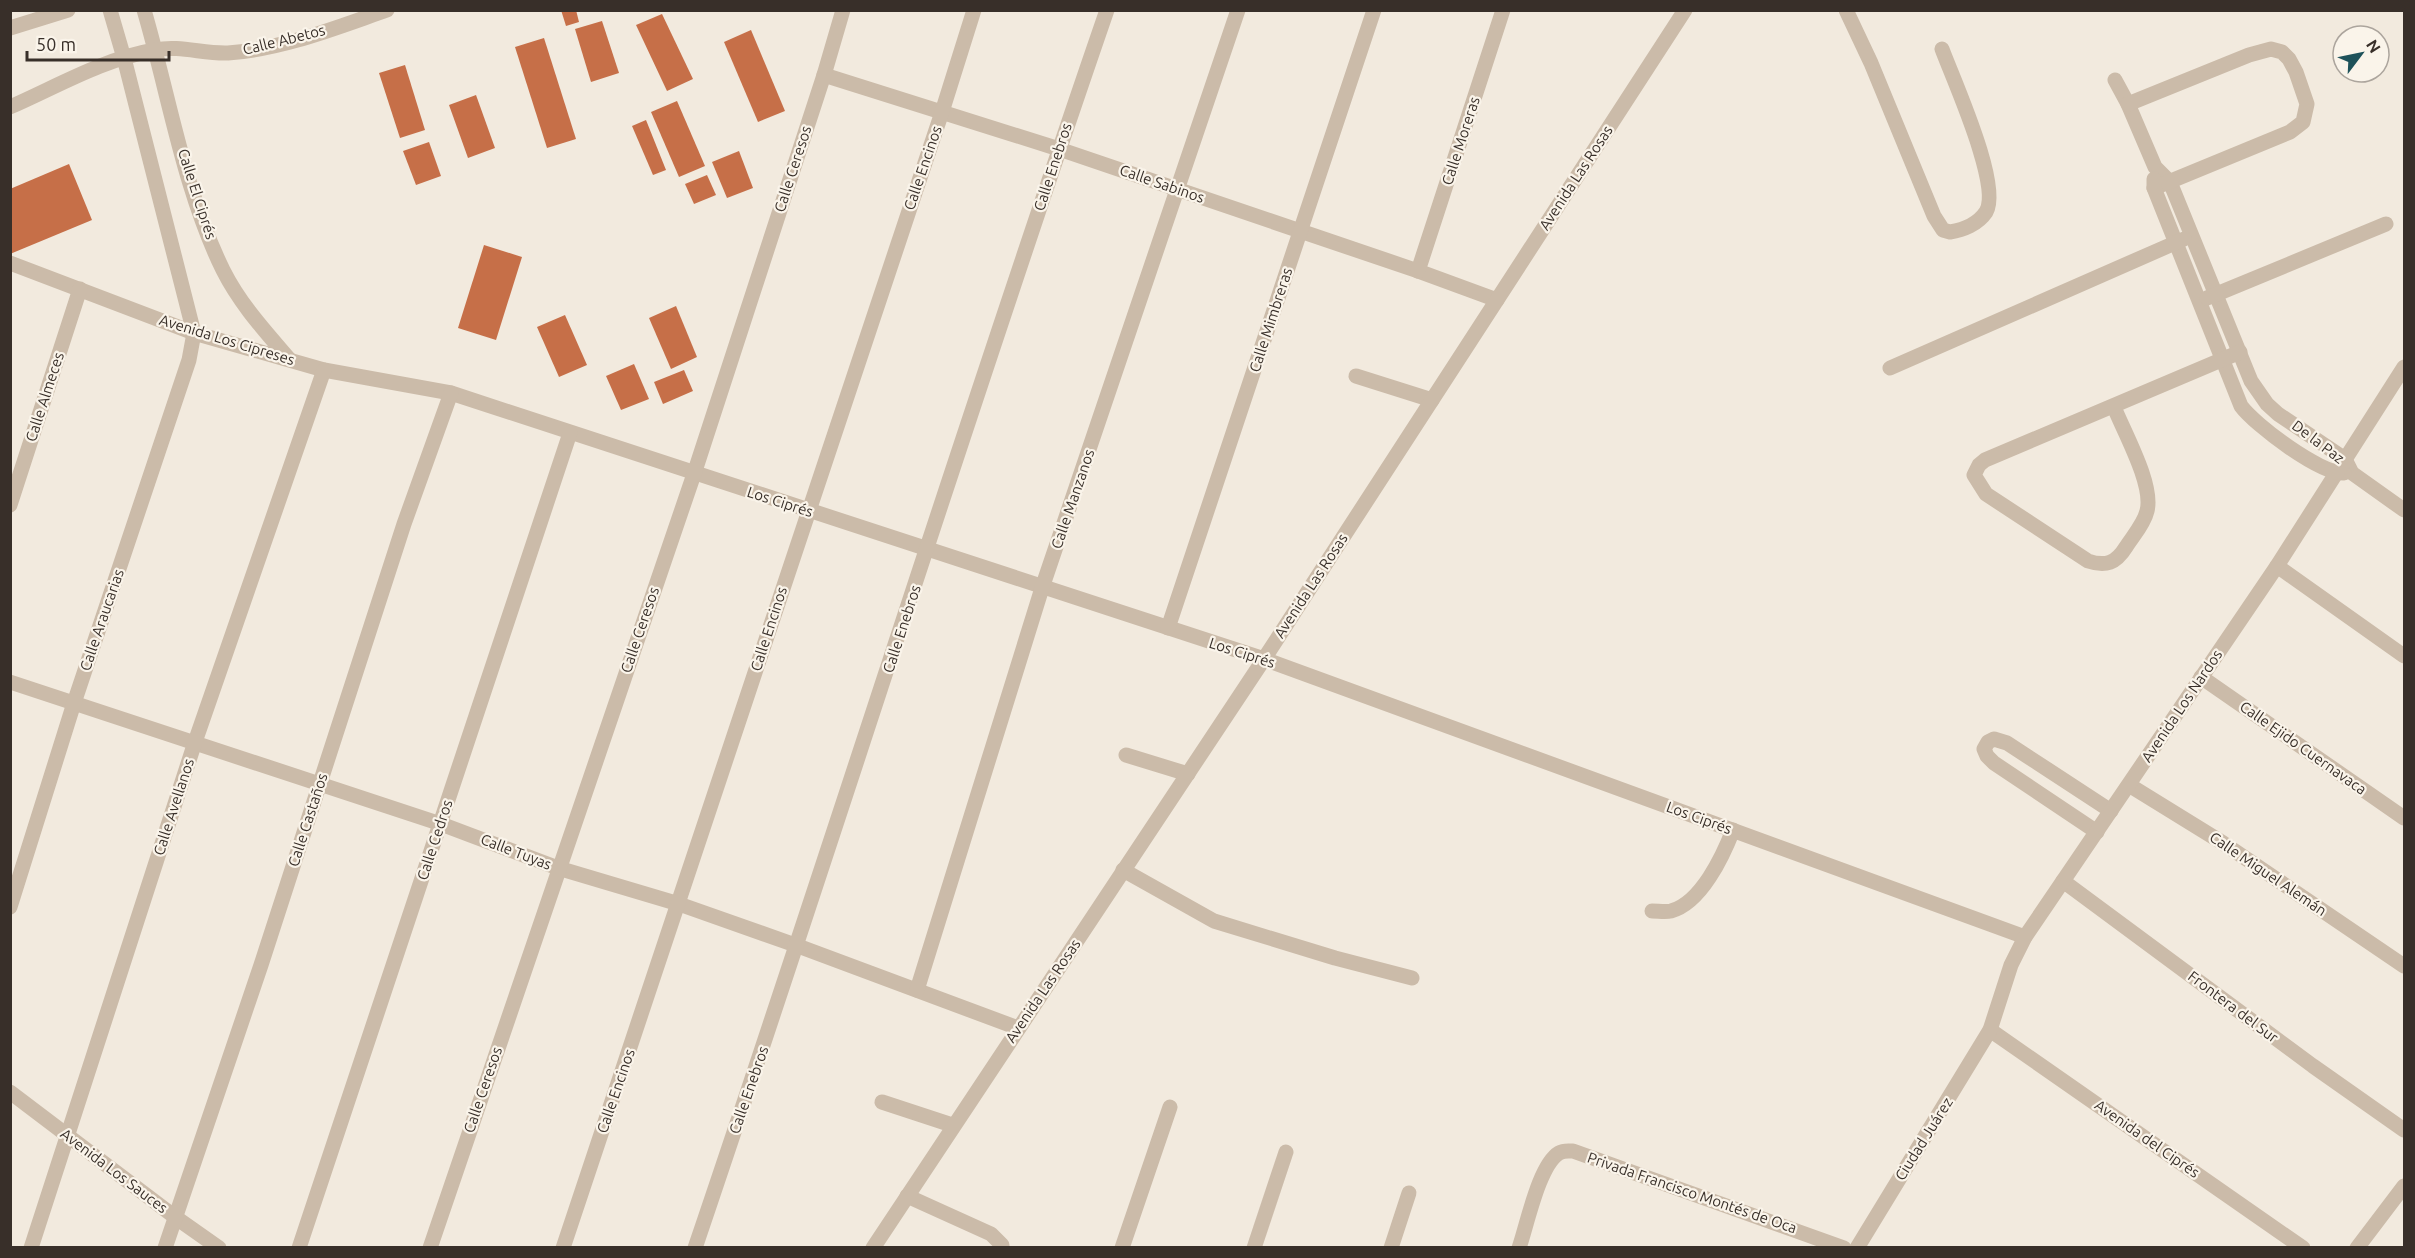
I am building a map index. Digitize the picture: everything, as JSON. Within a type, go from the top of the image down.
[{"type":"street","points":[[10,28],[68,10]]},
{"type":"street","points":[[110,10],[194,333]]},
{"type":"street","name":"Calle El Ciprés","points":[[144,10],[191,184],[206,229],[224,271],[249,313],[289,359]]},
{"type":"street","name":"Calle Abetos","points":[[10,107],[91,69],[155,50],[177,48],[225,53],[258,50],[301,39],[387,10]]},
{"type":"street","name":"Calle Ceresos","points":[[430,1248],[694,474],[843,10]]},
{"type":"street","name":"Calle Encinos","points":[[564,1248],[974,10]]},
{"type":"street","name":"Calle Enebros","points":[[695,1248],[798,946],[1059,149],[1107,10]]},
{"type":"street","name":"Calle Manzanos","points":[[917,990],[1042,588],[1179,190],[1238,10]]},
{"type":"street","name":"Calle Mimbreras","points":[[1167,628],[1374,10]]},
{"type":"street","name":"Calle Moreras","points":[[1418,271],[1503,10]]},
{"type":"street","name":"Avenida Las Rosas","points":[[873,1248],[952,1125],[1264,659],[1684,10]]},
{"type":"street","points":[[1846,10],[1871,63],[1934,216],[1943,230],[1950,232],[1976,222],[1985,213],[1989,205],[1990,191],[1988,174],[1942,49]]},
{"type":"street","points":[[2128,104],[2262,50],[2271,49],[2282,52],[2289,59],[2307,104],[2306,116],[2297,128],[2154,188]]},
{"type":"street","name":"Calle Sabinos","points":[[824,75],[1059,149],[1497,300]]},
{"type":"street","name":"De la Paz","points":[[2115,80],[2155,167],[2170,182],[2252,381],[2267,404],[2404,510]]},
{"type":"street","name":"De la Paz","points":[[2155,167],[2154,188],[2241,406],[2249,417],[2307,458],[2336,473]]},
{"type":"street","points":[[2199,302],[2386,224]]},
{"type":"street","points":[[1890,368],[2192,236]]},
{"type":"street","name":"Avenida Los Cipreses","points":[[10,263],[194,333],[324,370],[451,393]]},
{"type":"street","name":"Calle Almeces","points":[[10,505],[80,289]]},
{"type":"street","name":"Calle Araucarias","points":[[10,907],[74,703],[185,371],[194,333]]},
{"type":"street","points":[[2114,407],[2144,480],[2148,509],[2145,518],[2121,556],[2115,561],[2098,564],[2088,561],[1986,494],[1974,476],[1978,465],[1985,460],[2240,352]]},
{"type":"street","name":"Avenida Los Nardos","points":[[2025,937],[2277,566],[2336,473],[2348,466],[2404,367]]},
{"type":"street","name":"Calle Avellanos","points":[[31,1248],[195,742],[324,370]]},
{"type":"street","points":[[1356,376],[1432,400]]},
{"type":"street","name":"Los Ciprés","points":[[451,393],[1264,659],[2025,937]]},
{"type":"street","name":"Calle Castaños","points":[[165,1248],[404,524],[451,393]]},
{"type":"street","name":"Calle Cedros","points":[[299,1248],[570,433]]},
{"type":"street","points":[[2277,566],[2404,656]]},
{"type":"street","name":"Calle Ejido Cuernavaca","points":[[2201,677],[2404,818]]},
{"type":"street","name":"Calle Tuyas","points":[[10,682],[441,824],[558,868],[679,904],[1018,1028]]},
{"type":"street","points":[[2097,832],[1994,763],[1984,749],[1988,742],[1994,739],[2007,742],[2111,811]]},
{"type":"street","points":[[1126,755],[1188,774]]},
{"type":"street","name":"Calle Miguel Alemán","points":[[2129,785],[2223,843],[2404,966]]},
{"type":"street","points":[[1652,911],[1671,911],[1693,896],[1716,869],[1733,830]]},
{"type":"street","points":[[1123,870],[1214,921],[1335,958],[1412,978]]},
{"type":"street","name":"Frontera del Sur","points":[[2063,881],[2303,1059],[2404,1130]]},
{"type":"street","name":"Ciudad Juárez","points":[[1857,1248],[1990,1030],[2011,964],[2025,937]]},
{"type":"street","name":"Avenida del Ciprés","points":[[1990,1030],[2303,1248]]},
{"type":"street","name":"Avenida Los Sauces","points":[[10,1092],[219,1248]]},
{"type":"street","points":[[882,1102],[952,1125]]},
{"type":"street","points":[[1122,1248],[1170,1107]]},
{"type":"street","name":"Privada Francisco Montés de Oca","points":[[1519,1248],[1544,1173],[1558,1154],[1564,1151],[1573,1151],[1844,1248]]},
{"type":"street","points":[[1254,1248],[1286,1152]]},
{"type":"street","points":[[2357,1248],[2404,1186]]},
{"type":"street","points":[[1391,1248],[1409,1194]]},
{"type":"street","points":[[907,1196],[991,1234],[1002,1245],[1002,1248]]},
{"type":"building","points":[[561,10],[576,10],[579,22],[566,26]]},
{"type":"building","points":[[662,14],[693,79],[667,91],[636,25]]},
{"type":"building","points":[[602,21],[619,73],[591,82],[575,29]]},
{"type":"building","points":[[751,30],[785,111],[758,122],[724,42]]},
{"type":"building","points":[[544,38],[576,139],[547,148],[515,47]]},
{"type":"building","points":[[405,65],[425,130],[400,138],[379,73]]},
{"type":"building","points":[[476,95],[495,148],[468,158],[449,105]]},
{"type":"building","points":[[677,101],[705,166],[679,177],[651,112]]},
{"type":"building","points":[[646,120],[666,170],[653,175],[632,126]]},
{"type":"building","points":[[429,142],[441,176],[416,185],[403,151]]},
{"type":"building","points":[[739,151],[753,188],[727,198],[712,162]]},
{"type":"building","points":[[69,164],[92,220],[10,254],[10,189]]},
{"type":"building","points":[[707,175],[716,195],[694,204],[685,184]]},
{"type":"building","points":[[484,245],[522,257],[496,340],[458,328]]},
{"type":"building","points":[[676,306],[697,357],[671,369],[649,318]]},
{"type":"building","points":[[565,315],[587,365],[559,377],[537,327]]},
{"type":"building","points":[[634,364],[649,399],[621,410],[606,376]]},
{"type":"building","points":[[684,370],[693,391],[663,404],[654,382]]}]
